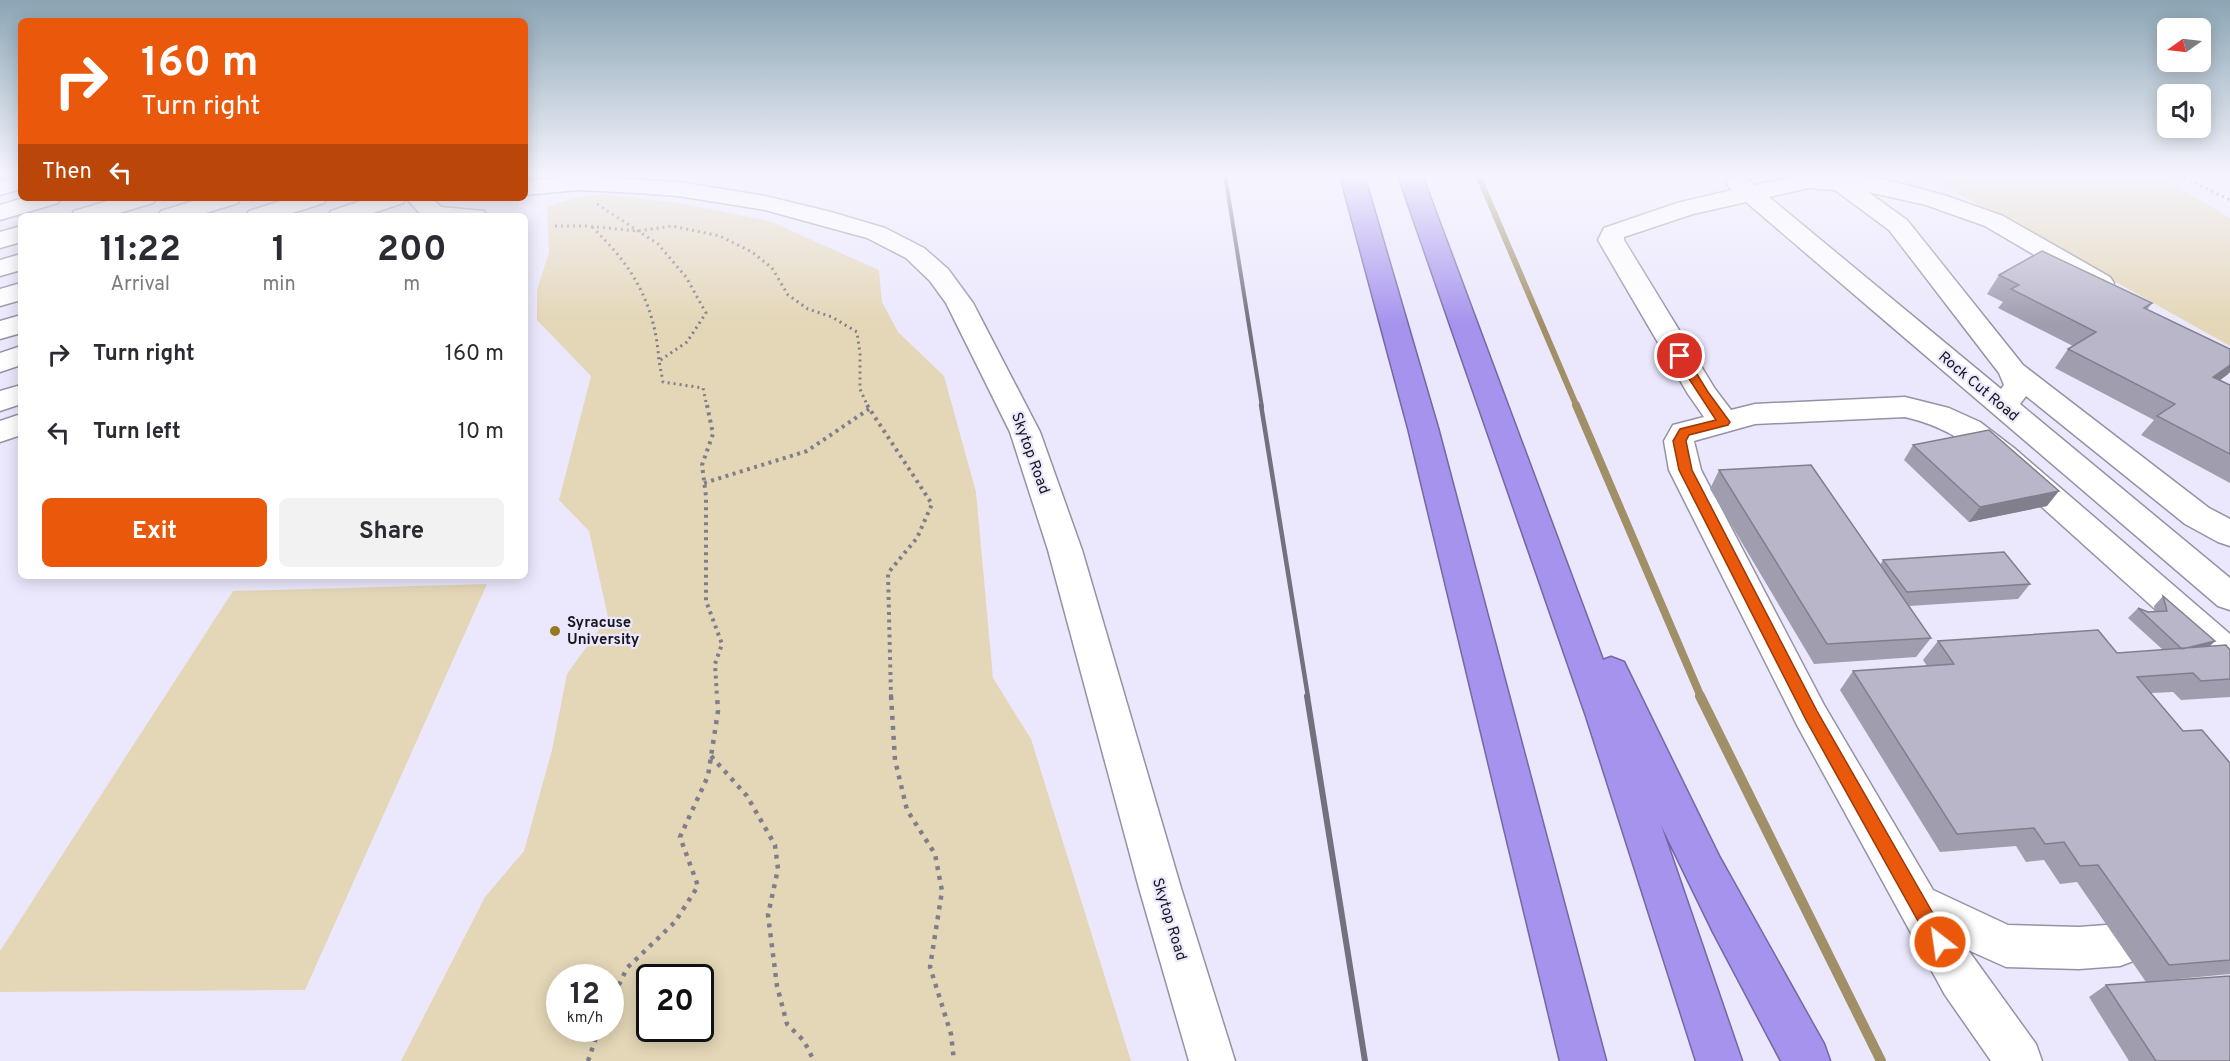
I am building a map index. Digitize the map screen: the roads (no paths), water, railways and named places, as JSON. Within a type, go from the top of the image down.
[{"type":"highway","points":[[1366,225],[1423,428],[1583,1061]]},
{"type":"highway","points":[[1428,225],[1605,716],[1719,1061]]},
{"type":"highway","points":[[1498,414],[1632,722],[1747,955],[1807,1061]]},
{"type":"street","name":"Skytop Road","points":[[847,225],[876,233],[915,253],[928,264],[959,303],[998,375],[1029,442],[1065,550],[1160,888],[1212,1061]]},
{"type":"street","points":[[1640,225],[1613,234],[1611,240],[1703,394],[1724,422]]},
{"type":"street","name":"Rock Cut Road","points":[[1787,225],[2230,597]]},
{"type":"street","points":[[1897,225],[2013,371],[2197,516],[2230,534]]},
{"type":"street","points":[[2000,225],[2121,294]]},
{"type":"street","points":[[0,240],[18,235]]},
{"type":"street","points":[[0,268],[18,263]]},
{"type":"street","points":[[0,298],[18,292]]},
{"type":"street","points":[[0,330],[18,324]]},
{"type":"street","points":[[0,363],[18,356]]},
{"type":"street","points":[[2004,406],[2019,385],[2013,371]]},
{"type":"street","points":[[0,401],[18,395]]},
{"type":"street","points":[[2019,1061],[1961,980],[1811,716],[1685,470],[1679,441],[1684,432],[1755,414],[1905,407],[1938,415],[1969,429],[2003,455],[2230,655]]},
{"type":"street","points":[[0,432],[18,425]]},
{"type":"street","points":[[2147,526],[2197,516],[2230,519]]},
{"type":"street","points":[[1918,904],[2006,946],[2079,948],[2120,945]]},
{"type":"waterway","points":[[1499,225],[1577,407]]},
{"type":"waterway","points":[[1576,405],[1701,697]]},
{"type":"waterway","points":[[1700,696],[1881,1061]]},
{"type":"railway","points":[[1233,225],[1262,407]]},
{"type":"railway","points":[[1261,405],[1308,697]]},
{"type":"railway","points":[[1307,696],[1365,1061]]},
{"type":"place","name":"Syracuse University","points":[[555,631]]}]
